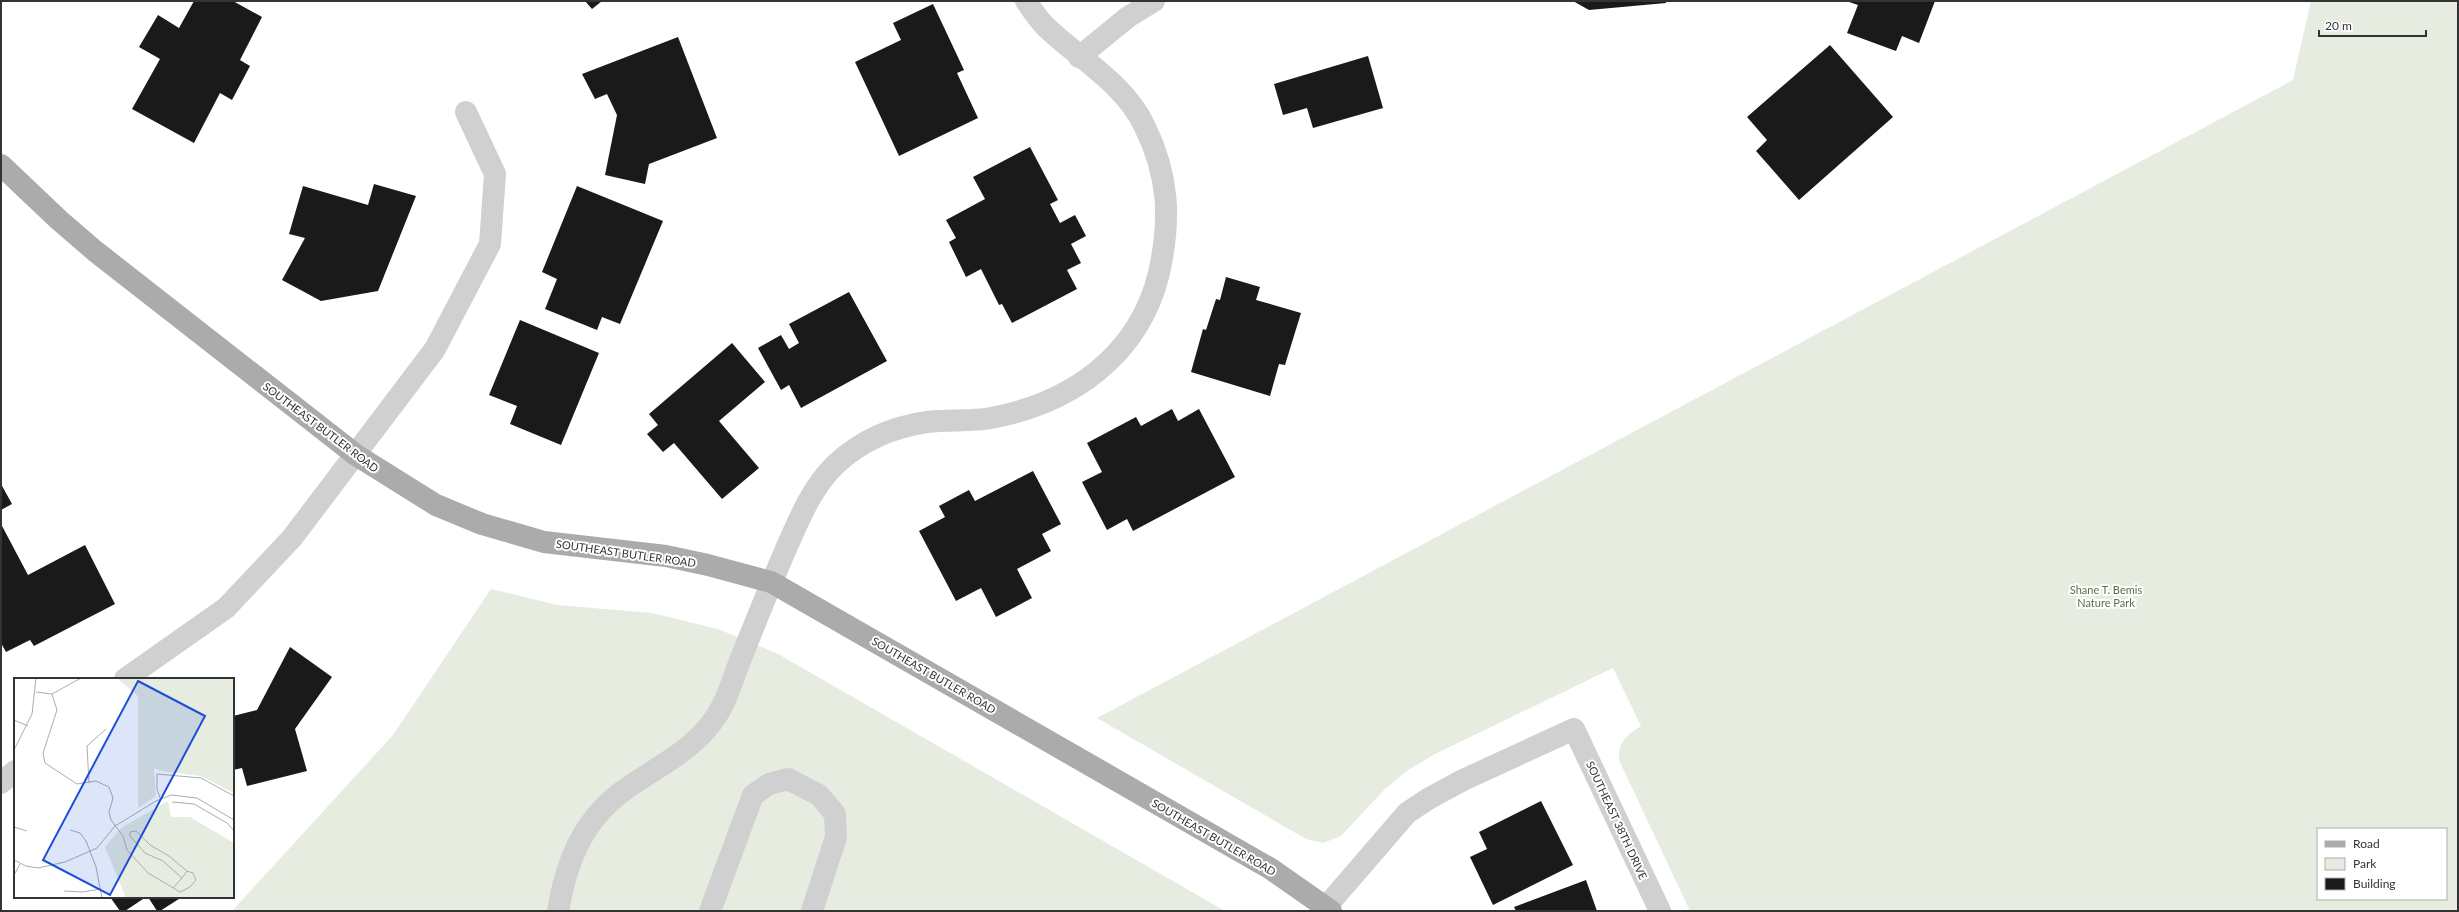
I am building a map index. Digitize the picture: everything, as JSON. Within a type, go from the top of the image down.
[{"type":"main road","name":"SOUTHEAST BUTLER ROAD","points":[[1,165],[53,215],[95,251],[356,455],[436,505],[482,524],[544,542],[666,556],[708,565],[771,582],[1264,866],[1329,909]]},
{"type":"street","points":[[558,911],[567,870],[579,838],[597,815],[621,792],[694,742],[711,725],[725,700],[771,582],[808,500],[833,468],[859,444],[889,431],[927,422],[988,419],[1025,410],[1058,398],[1092,377],[1123,348],[1143,315],[1156,286],[1166,241],[1167,200],[1160,166],[1143,123],[1121,92],[1042,24],[1026,1]]},
{"type":"street","points":[[1079,57],[1128,17],[1154,1]]},
{"type":"street","points":[[126,678],[226,608],[292,538],[436,349],[490,244],[495,174],[466,112]]},
{"type":"street","name":"SOUTHEAST 38TH DRIVE","points":[[1329,909],[1407,813],[1463,780],[1574,729],[1660,911]]},
{"type":"street","points":[[710,911],[753,795],[769,784],[788,779],[819,795],[835,814],[836,837],[812,911]]},
{"type":"green space","name":"Shane T. Bemis Nature Park","points":[[2311,1],[2458,1],[2458,911],[1690,911],[1619,760],[1620,748],[1624,740],[1641,726],[1613,668],[1435,754],[1408,770],[1385,789],[1341,836],[1323,843],[1306,839],[1097,718],[2293,80]]},
{"type":"green space","points":[[491,589],[557,605],[652,613],[718,629],[778,654],[1225,911],[232,911],[393,735]]},
{"type":"building","points":[[194,1],[233,1],[262,17],[240,60],[250,66],[232,100],[220,93],[194,143],[132,109],[160,59],[139,47],[158,15],[179,28]]},
{"type":"building","points":[[585,1],[602,1],[592,9]]},
{"type":"building","points":[[1573,1],[1666,1],[1666,3],[1589,10]]},
{"type":"building","points":[[1846,1],[1935,1],[1919,43],[1902,36],[1896,51],[1847,33],[1858,5]]},
{"type":"building","points":[[933,4],[964,70],[957,73],[978,118],[899,156],[855,62],[901,40],[893,23]]},
{"type":"building","points":[[678,37],[717,138],[649,164],[645,184],[605,175],[617,115],[607,94],[595,99],[582,74]]},
{"type":"building","points":[[1830,45],[1893,117],[1799,200],[1756,151],[1767,140],[1747,117]]},
{"type":"building","points":[[1368,56],[1383,108],[1313,128],[1307,108],[1283,115],[1274,84]]},
{"type":"building","points":[[1030,147],[1058,200],[1050,204],[1060,223],[1075,215],[1086,236],[1071,244],[1081,263],[1067,270],[1077,289],[1012,323],[1002,304],[999,305],[981,269],[966,277],[949,242],[956,238],[946,220],[985,199],[973,177]]},
{"type":"building","points":[[374,184],[416,196],[378,291],[321,301],[282,280],[305,238],[289,234],[303,186],[368,205]]},
{"type":"building","points":[[577,186],[663,221],[620,324],[602,317],[597,330],[545,309],[557,279],[542,272]]},
{"type":"building","points":[[1226,277],[1260,287],[1256,300],[1301,313],[1285,365],[1279,364],[1270,396],[1191,372],[1203,329],[1206,330],[1216,299],[1220,300]]},
{"type":"building","points":[[849,292],[887,361],[801,408],[789,385],[781,390],[758,348],[781,335],[789,349],[799,343],[789,324]]},
{"type":"building","points":[[520,320],[599,353],[561,445],[510,424],[517,406],[489,395]]},
{"type":"building","points":[[732,343],[765,382],[719,421],[759,468],[722,499],[674,443],[663,452],[647,434],[658,425],[649,414]]},
{"type":"building","points":[[1172,409],[1178,421],[1199,409],[1235,477],[1133,531],[1127,519],[1107,530],[1082,482],[1102,472],[1087,443],[1136,417],[1141,426]]},
{"type":"building","points":[[1033,471],[1061,524],[1042,534],[1051,551],[1017,569],[1032,598],[996,617],[981,588],[956,601],[919,531],[945,517],[939,506],[969,490],[975,501]]},
{"type":"building","points":[[1,484],[12,504],[1,510]]},
{"type":"building","points":[[1,524],[28,575],[85,545],[115,604],[34,646],[30,640],[6,652],[1,643]]},
{"type":"building","points":[[290,647],[332,677],[295,729],[307,771],[247,786],[242,768],[234,770],[234,716],[257,710]]},
{"type":"building","points":[[1541,801],[1573,865],[1493,905],[1470,857],[1487,849],[1479,832]]},
{"type":"building","points":[[1586,880],[1597,911],[1516,911],[1514,907]]},
{"type":"building","points":[[111,898],[144,898],[125,911],[120,911]]},
{"type":"building","points":[[149,898],[180,898],[160,911],[157,911]]}]
